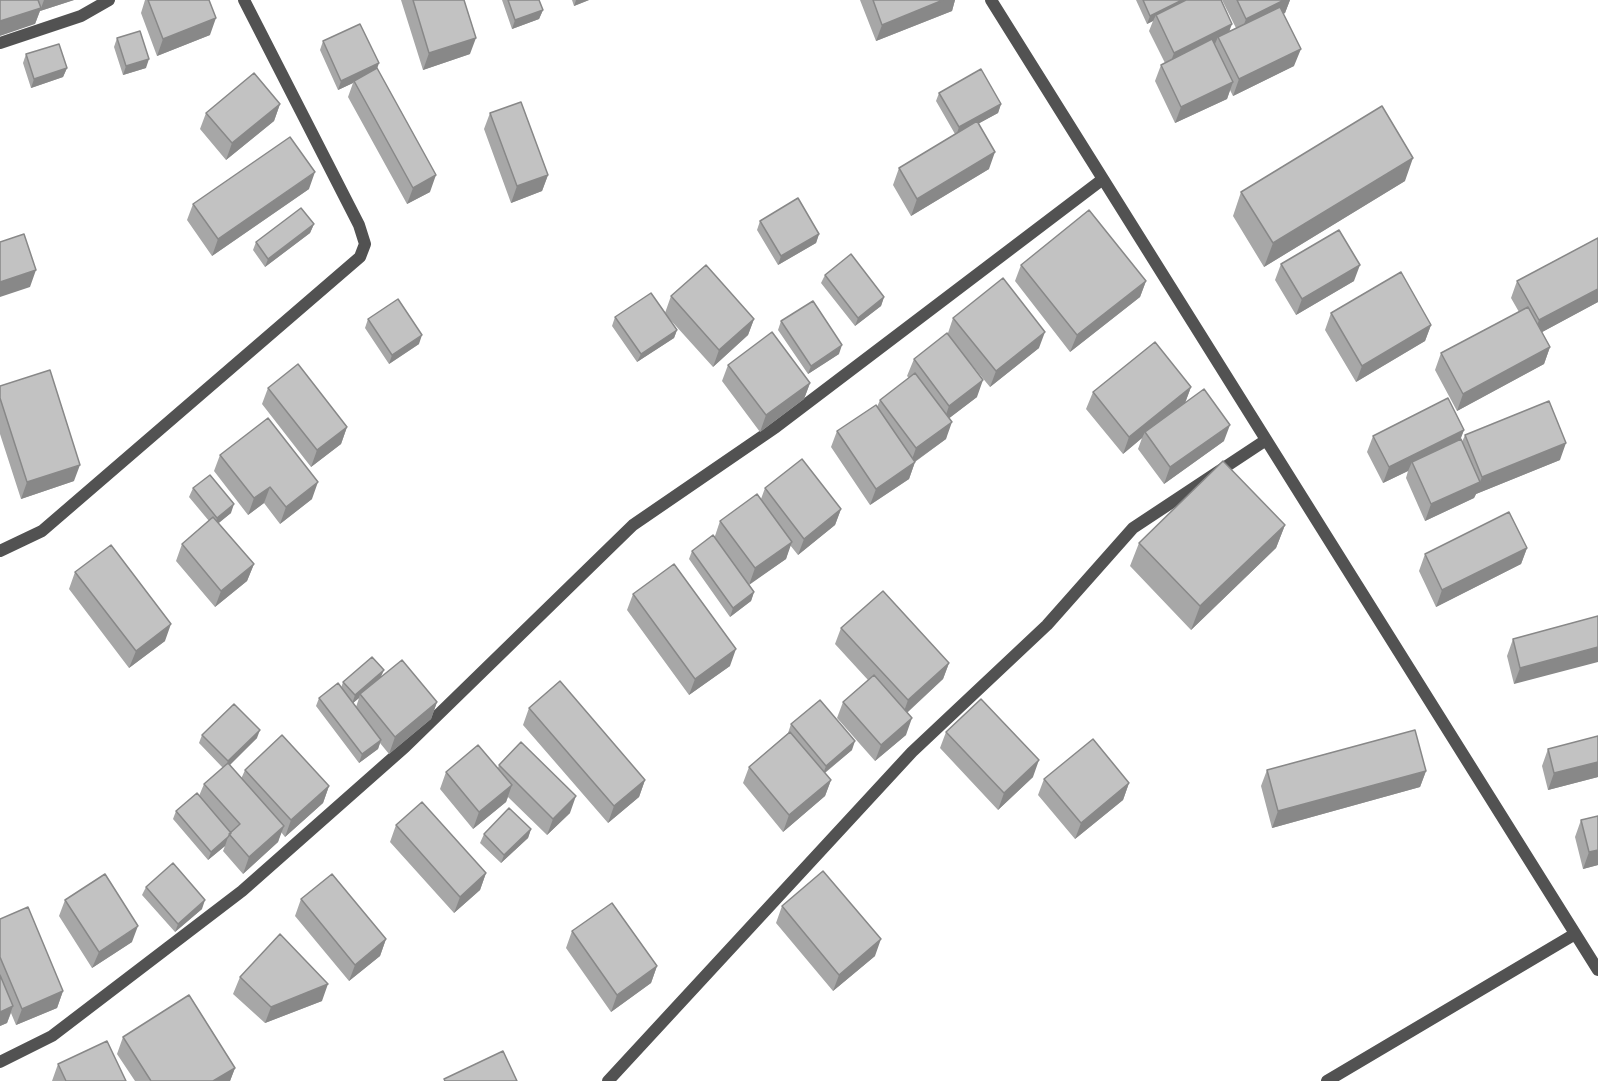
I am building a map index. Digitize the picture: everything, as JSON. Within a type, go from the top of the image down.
[{"type":"street","points":[[0,43],[81,16],[110,0]]},
{"type":"street","points":[[0,551],[42,531],[360,257],[365,244],[359,225],[243,0]]},
{"type":"street","points":[[991,0],[1598,970]]},
{"type":"street","points":[[0,1062],[52,1036],[242,891],[405,747],[633,525],[776,427],[1103,179]]},
{"type":"street","points":[[608,1081],[912,752],[1047,625],[1133,528],[1266,440]]},
{"type":"street","points":[[1327,1081],[1575,934]]},
{"type":"building","points":[[0,0],[38,0],[41,8],[0,21]]},
{"type":"building","points":[[148,0],[209,0],[216,18],[163,39]]},
{"type":"building","points":[[413,0],[464,0],[476,38],[429,53]]},
{"type":"building","points":[[508,0],[539,0],[543,10],[515,20]]},
{"type":"building","points":[[873,0],[943,0],[882,25]]},
{"type":"building","points":[[1143,0],[1182,0],[1150,16]]},
{"type":"building","points":[[1186,0],[1221,0],[1232,24],[1174,53],[1156,15]]},
{"type":"building","points":[[1237,0],[1284,0],[1246,19]]},
{"type":"building","points":[[1280,7],[1301,49],[1239,79],[1218,37]]},
{"type":"building","points":[[360,24],[379,63],[341,81],[323,41]]},
{"type":"building","points":[[140,31],[149,59],[126,66],[117,38]]},
{"type":"building","points":[[1212,39],[1233,82],[1181,107],[1161,65]]},
{"type":"building","points":[[59,44],[67,68],[34,79],[26,54]]},
{"type":"building","points":[[377,68],[436,175],[413,188],[354,81]]},
{"type":"building","points":[[981,69],[1001,104],[959,127],[939,93]]},
{"type":"building","points":[[254,73],[280,104],[232,143],[206,113]]},
{"type":"building","points":[[521,102],[548,175],[517,186],[490,113]]},
{"type":"building","points":[[1382,106],[1413,158],[1273,243],[1241,192]]},
{"type":"building","points":[[977,121],[995,152],[917,199],[899,168]]},
{"type":"building","points":[[290,137],[315,172],[218,239],[193,204]]},
{"type":"building","points":[[798,198],[819,234],[781,256],[760,221]]},
{"type":"building","points":[[301,208],[314,224],[268,259],[256,242]]},
{"type":"building","points":[[1089,210],[1146,281],[1077,335],[1021,265]]},
{"type":"building","points":[[1339,230],[1360,265],[1302,299],[1281,264]]},
{"type":"building","points":[[24,234],[36,270],[0,282],[0,242]]},
{"type":"building","points":[[1598,238],[1598,289],[1539,320],[1517,281]]},
{"type":"building","points":[[851,254],[884,297],[858,318],[825,275]]},
{"type":"building","points":[[706,265],[754,319],[719,350],[671,296]]},
{"type":"building","points":[[1401,272],[1431,325],[1362,366],[1331,313]]},
{"type":"building","points":[[1003,278],[1045,332],[996,371],[953,318]]},
{"type":"building","points":[[651,293],[677,330],[641,354],[615,317]]},
{"type":"building","points":[[398,299],[422,335],[392,355],[368,319]]},
{"type":"building","points":[[813,301],[842,345],[811,366],[781,321]]},
{"type":"building","points":[[1528,307],[1550,347],[1463,394],[1441,353]]},
{"type":"building","points":[[772,332],[810,383],[766,415],[728,365]]},
{"type":"building","points":[[947,333],[983,380],[949,406],[914,359]]},
{"type":"building","points":[[1155,342],[1191,387],[1129,437],[1093,392]]},
{"type":"building","points":[[298,364],[347,427],[317,450],[268,388]]},
{"type":"building","points":[[50,370],[80,465],[27,482],[0,398],[0,386]]},
{"type":"building","points":[[915,373],[952,422],[916,448],[880,400]]},
{"type":"building","points":[[1204,389],[1230,425],[1170,467],[1145,432]]},
{"type":"building","points":[[1448,398],[1464,430],[1389,467],[1373,436]]},
{"type":"building","points":[[1549,401],[1566,443],[1482,477],[1465,435]]},
{"type":"building","points":[[876,405],[915,462],[876,489],[837,431]]},
{"type":"building","points":[[268,418],[318,482],[286,507],[270,487],[254,498],[220,455]]},
{"type":"building","points":[[1461,439],[1480,482],[1431,504],[1412,462]]},
{"type":"building","points":[[802,459],[841,509],[804,539],[765,488]]},
{"type":"building","points":[[1223,461],[1285,525],[1200,606],[1139,543]]},
{"type":"building","points":[[210,475],[234,504],[217,518],[193,488]]},
{"type":"building","points":[[757,494],[792,542],[755,568],[720,521]]},
{"type":"building","points":[[1509,512],[1527,548],[1442,590],[1425,554]]},
{"type":"building","points":[[213,517],[254,564],[221,591],[182,544]]},
{"type":"building","points":[[713,535],[754,592],[733,608],[692,551]]},
{"type":"building","points":[[111,545],[171,624],[136,651],[75,572]]},
{"type":"building","points":[[674,564],[736,649],[695,679],[633,594]]},
{"type":"building","points":[[883,591],[949,663],[908,700],[841,628]]},
{"type":"building","points":[[1598,616],[1598,647],[1520,668],[1513,639]]},
{"type":"building","points":[[372,657],[384,670],[355,695],[343,682]]},
{"type":"building","points":[[402,660],[437,702],[395,737],[360,694]]},
{"type":"building","points":[[874,675],[912,718],[881,745],[843,702]]},
{"type":"building","points":[[560,681],[645,780],[614,806],[529,708]]},
{"type":"building","points":[[338,683],[381,740],[362,754],[319,698]]},
{"type":"building","points":[[981,699],[1039,760],[1004,793],[946,732]]},
{"type":"building","points":[[820,700],[855,741],[826,766],[791,724]]},
{"type":"building","points":[[234,704],[260,730],[228,761],[202,735]]},
{"type":"building","points":[[1415,730],[1426,771],[1278,811],[1267,770]]},
{"type":"building","points":[[790,732],[831,780],[789,815],[749,767]]},
{"type":"building","points":[[282,735],[329,786],[291,820],[245,770]]},
{"type":"building","points":[[1598,736],[1598,762],[1554,773],[1548,749]]},
{"type":"building","points":[[1093,739],[1129,783],[1081,823],[1044,779]]},
{"type":"building","points":[[521,742],[576,796],[553,819],[499,765]]},
{"type":"building","points":[[478,745],[512,785],[479,812],[446,772]]},
{"type":"building","points":[[228,763],[284,826],[249,857],[229,834],[240,824],[204,784]]},
{"type":"building","points":[[197,793],[231,833],[211,852],[176,811]]},
{"type":"building","points":[[422,802],[486,873],[460,897],[396,825]]},
{"type":"building","points":[[509,808],[531,829],[504,855],[484,834]]},
{"type":"building","points":[[1598,816],[1598,850],[1589,852],[1581,820]]},
{"type":"building","points":[[173,863],[205,900],[178,924],[146,887]]},
{"type":"building","points":[[823,871],[881,939],[839,975],[782,906]]},
{"type":"building","points":[[105,874],[138,926],[99,952],[65,900]]},
{"type":"building","points":[[332,874],[386,939],[355,965],[301,899]]},
{"type":"building","points":[[612,903],[657,966],[617,995],[572,931]]},
{"type":"building","points":[[28,907],[63,991],[22,1009],[0,957],[0,919]]},
{"type":"building","points":[[280,934],[328,984],[271,1007],[240,977]]},
{"type":"building","points":[[0,975],[13,1006],[0,1012]]},
{"type":"building","points":[[189,995],[235,1068],[213,1081],[151,1081],[123,1037]]},
{"type":"building","points":[[107,1041],[126,1081],[66,1081],[58,1064]]},
{"type":"building","points":[[503,1051],[517,1081],[445,1081],[444,1079]]}]
